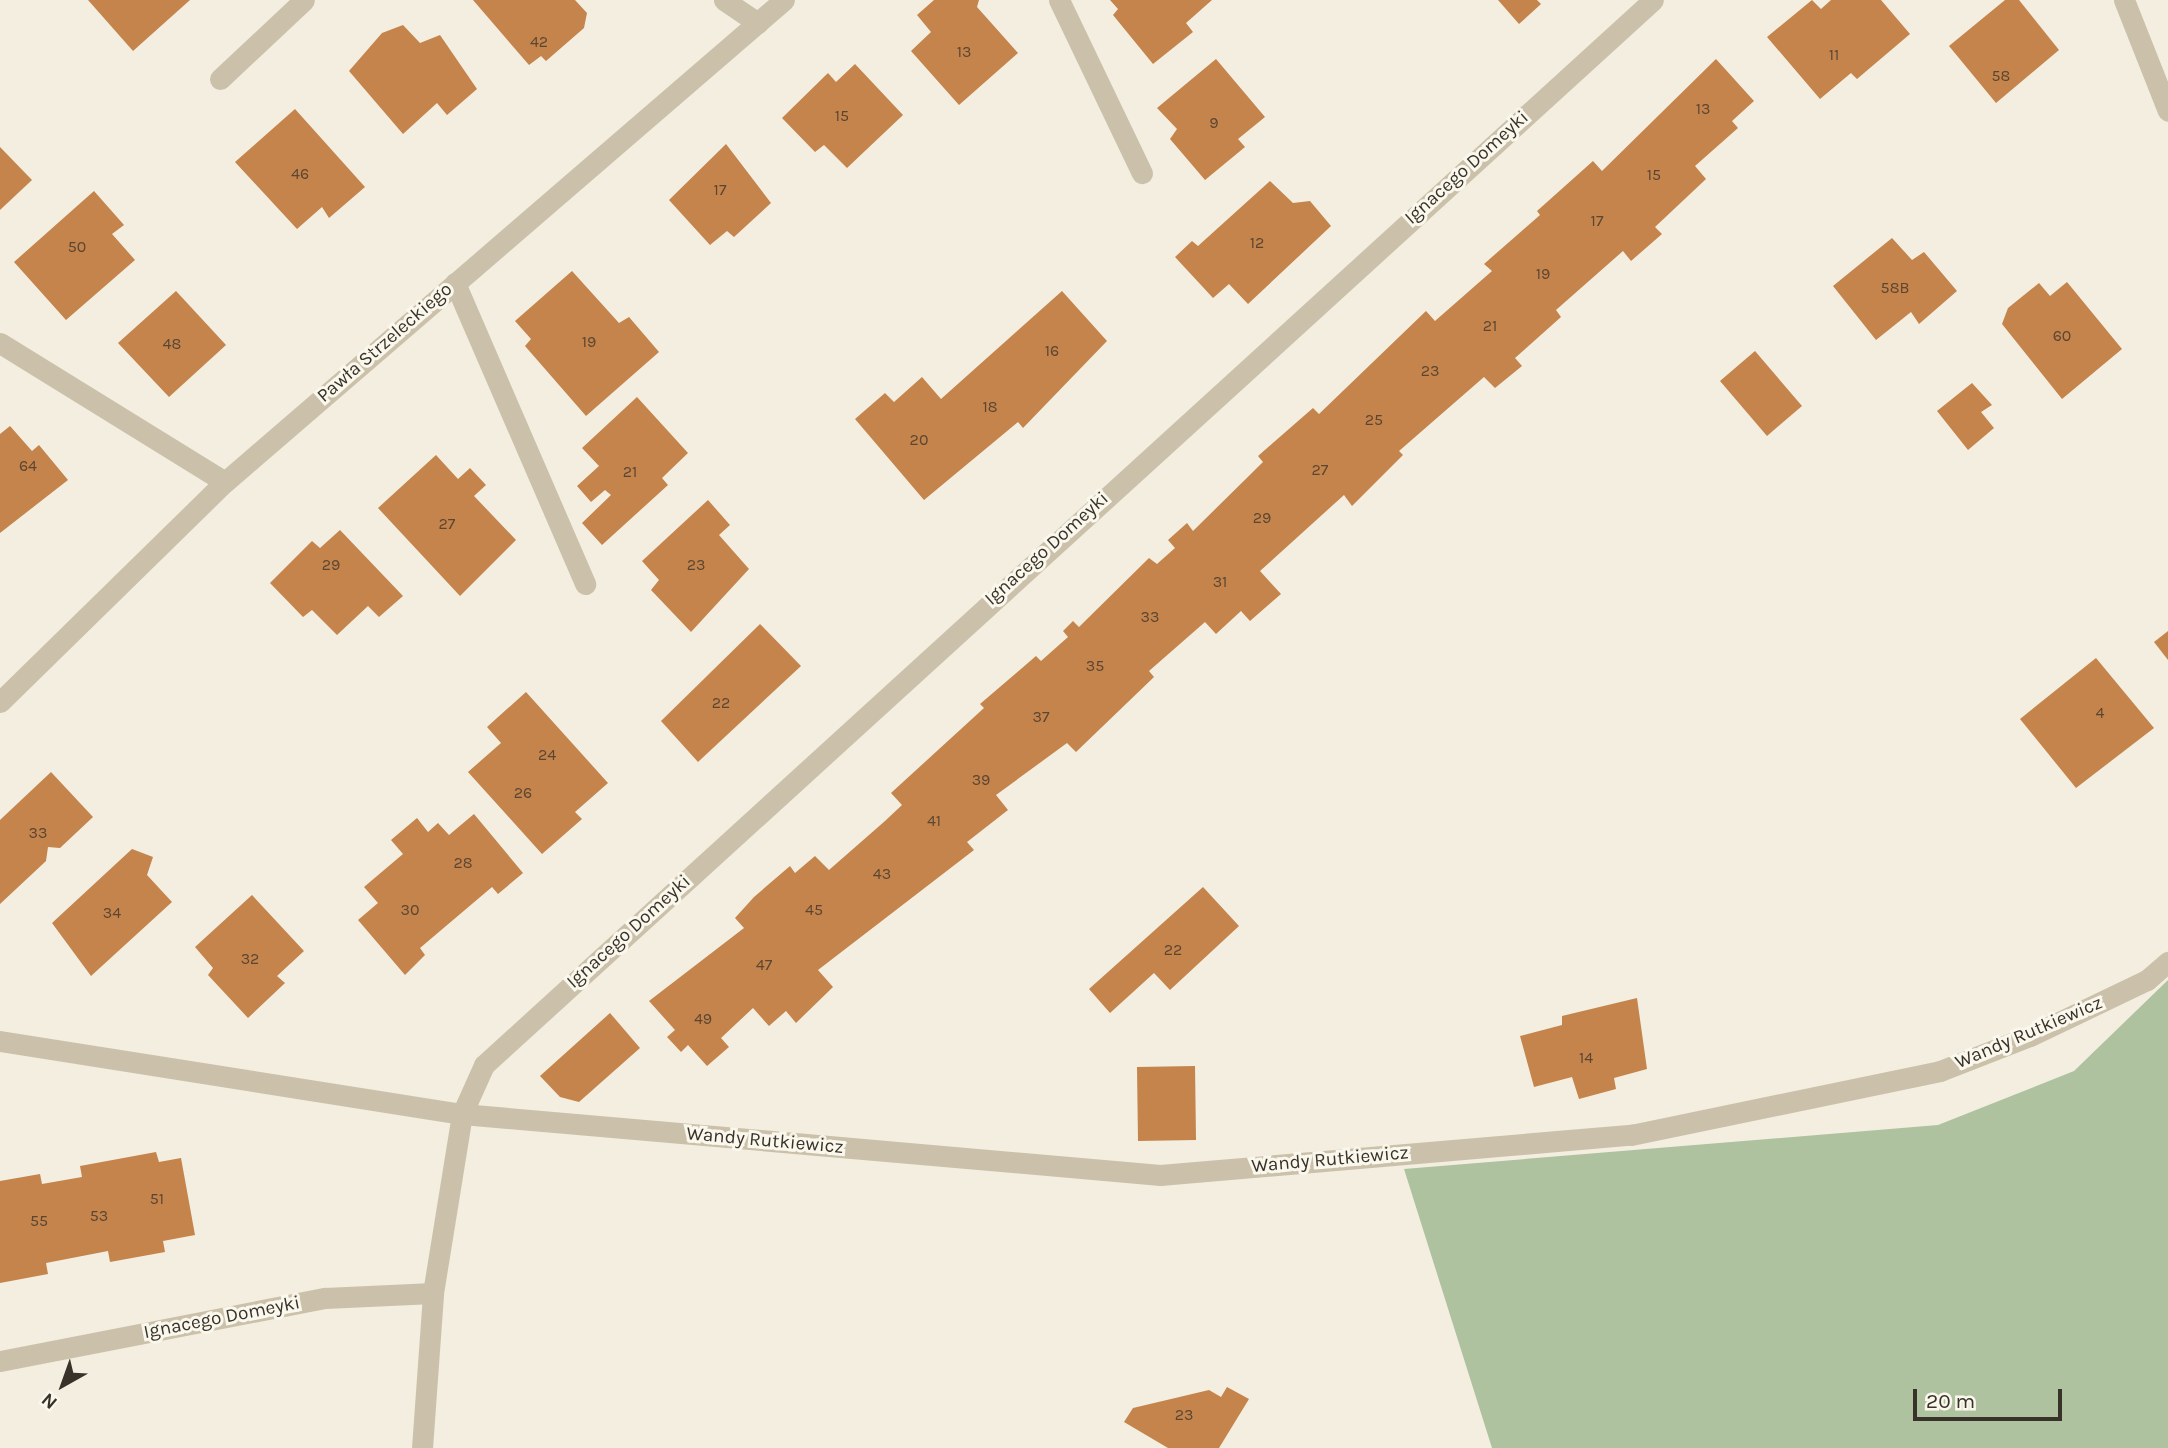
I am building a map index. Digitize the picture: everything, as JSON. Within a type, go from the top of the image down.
[{"type":"street","points":[[220,79],[304,0]]},
{"type":"street","points":[[724,0],[758,23]]},
{"type":"street","name":"Pawła Strzeleckiego","points":[[0,702],[225,482],[785,0]]},
{"type":"street","points":[[1059,0],[1142,173]]},
{"type":"street","name":"Ignacego Domeyki","points":[[0,1361],[326,1298],[433,1293],[462,1114],[484,1065],[1653,0]]},
{"type":"street","points":[[2124,0],[2168,111]]},
{"type":"street","points":[[455,283],[585,584]]},
{"type":"street","points":[[0,343],[225,482]]},
{"type":"street","name":"Wandy Rutkiewicz","points":[[462,1114],[1160,1175],[1631,1135],[1940,1071],[2030,1037],[2147,980],[2168,962]]},
{"type":"street","points":[[0,1041],[462,1114]]},
{"type":"street","points":[[422,1448],[433,1293]]},
{"type":"green space","points":[[2168,980],[2168,1448],[1492,1448],[1404,1169],[1938,1125],[2074,1071]]},
{"type":"building","points":[[88,0],[190,0],[133,51]]},
{"type":"building","points":[[473,0],[575,0],[587,13],[584,28],[546,61],[541,56],[529,65]]},
{"type":"building","points":[[934,0],[979,0],[977,7],[1018,53],[959,105],[911,51],[931,32],[917,15]]},
{"type":"building","points":[[1110,0],[1212,0],[1186,23],[1193,32],[1153,64],[1113,15],[1118,9]]},
{"type":"building","points":[[1498,0],[1537,0],[1541,4],[1519,24]]},
{"type":"building","points":[[1812,0],[1821,9],[1831,0],[1881,0],[1910,34],[1857,79],[1851,73],[1820,99],[1767,37]]},
{"type":"building","points":[[2005,0],[2019,0],[2059,50],[1996,103],[1949,46]]},
{"type":"building","points":[[403,25],[420,43],[440,35],[477,89],[447,115],[437,103],[403,134],[349,71],[382,33]]},
{"type":"building","points":[[1216,59],[1265,117],[1238,139],[1245,147],[1205,180],[1170,139],[1177,129],[1157,108]]},
{"type":"building","points":[[1716,59],[1754,101],[1732,121],[1738,128],[1695,166],[1706,179],[1655,227],[1662,234],[1631,261],[1623,251],[1556,310],[1561,317],[1515,358],[1522,366],[1495,388],[1484,377],[1399,451],[1403,455],[1352,506],[1344,495],[1260,571],[1281,594],[1250,621],[1241,611],[1216,634],[1205,622],[1149,671],[1154,677],[1076,752],[1067,743],[996,795],[1008,810],[967,842],[974,850],[818,970],[833,987],[796,1023],[786,1011],[769,1026],[753,1008],[721,1038],[729,1047],[707,1066],[688,1045],[681,1052],[667,1037],[675,1030],[649,1001],[744,928],[735,918],[754,897],[790,866],[795,873],[815,856],[829,870],[902,805],[891,793],[984,708],[980,704],[1036,656],[1041,661],[1068,637],[1063,631],[1073,621],[1079,627],[1149,558],[1157,564],[1175,548],[1168,540],[1187,523],[1193,531],[1263,462],[1258,456],[1313,408],[1319,414],[1426,311],[1435,321],[1492,271],[1484,264],[1540,215],[1537,211],[1593,161],[1602,171]]},
{"type":"building","points":[[855,64],[903,115],[847,168],[824,145],[815,152],[782,118],[828,73],[836,82]]},
{"type":"building","points":[[295,109],[365,187],[329,218],[322,207],[297,229],[235,162]]},
{"type":"building","points":[[726,144],[771,203],[734,237],[727,231],[710,245],[669,200]]},
{"type":"building","points":[[0,147],[32,180],[0,210]]},
{"type":"building","points":[[1270,181],[1293,203],[1310,201],[1331,226],[1248,304],[1229,284],[1213,298],[1175,257],[1192,241],[1198,246]]},
{"type":"building","points":[[94,191],[124,225],[112,234],[135,260],[66,320],[14,262]]},
{"type":"building","points":[[1892,238],[1912,260],[1924,252],[1957,291],[1919,324],[1911,312],[1876,340],[1833,286]]},
{"type":"building","points":[[572,271],[619,323],[629,317],[659,352],[586,416],[525,346],[531,339],[515,321]]},
{"type":"building","points":[[2067,282],[2122,349],[2062,399],[2002,324],[2008,308],[2039,283],[2050,296]]},
{"type":"building","points":[[176,291],[226,345],[169,397],[118,343]]},
{"type":"building","points":[[1062,291],[1107,341],[1023,428],[1018,422],[924,500],[855,419],[885,393],[894,402],[922,377],[941,399]]},
{"type":"building","points":[[1755,351],[1802,406],[1767,436],[1720,381]]},
{"type":"building","points":[[1972,383],[1992,405],[1981,412],[1994,428],[1968,450],[1937,411]]},
{"type":"building","points":[[637,397],[688,453],[662,478],[668,485],[602,545],[582,523],[611,495],[605,490],[591,502],[577,486],[599,466],[582,448]]},
{"type":"building","points":[[10,426],[32,451],[39,445],[68,480],[0,533],[0,434]]},
{"type":"building","points":[[436,455],[458,479],[470,468],[486,485],[474,496],[516,540],[460,596],[378,508]]},
{"type":"building","points":[[708,500],[730,525],[719,535],[749,569],[691,632],[651,590],[659,580],[642,561]]},
{"type":"building","points":[[340,530],[403,596],[379,617],[368,606],[337,635],[312,610],[303,617],[270,583],[312,541],[320,548]]},
{"type":"building","points":[[760,624],[801,666],[698,762],[661,721]]},
{"type":"building","points":[[2168,631],[2168,660],[2154,642]]},
{"type":"building","points":[[2096,658],[2154,728],[2076,788],[2020,719]]},
{"type":"building","points":[[526,692],[608,783],[575,812],[582,819],[542,854],[468,772],[501,743],[487,727]]},
{"type":"building","points":[[51,772],[93,817],[60,848],[48,847],[46,861],[0,904],[0,820]]},
{"type":"building","points":[[474,814],[523,873],[498,894],[492,887],[420,948],[425,955],[405,975],[358,920],[378,903],[364,887],[403,854],[391,840],[417,818],[428,832],[438,823],[449,835]]},
{"type":"building","points":[[132,849],[153,857],[147,875],[172,902],[91,976],[52,923]]},
{"type":"building","points":[[1203,887],[1239,926],[1170,990],[1154,973],[1110,1013],[1089,989]]},
{"type":"building","points":[[252,895],[304,951],[277,976],[285,983],[248,1018],[208,975],[213,968],[195,947]]},
{"type":"building","points":[[1637,998],[1647,1069],[1614,1078],[1616,1089],[1579,1099],[1572,1077],[1534,1087],[1520,1036],[1562,1025],[1562,1016]]},
{"type":"building","points":[[610,1013],[640,1048],[579,1102],[560,1097],[540,1076]]},
{"type":"building","points":[[1195,1066],[1196,1140],[1138,1141],[1137,1067]]},
{"type":"building","points":[[156,1152],[159,1162],[181,1158],[195,1235],[163,1241],[165,1252],[110,1262],[108,1251],[46,1263],[48,1274],[0,1283],[0,1181],[40,1174],[42,1184],[82,1177],[80,1166]]},
{"type":"building","points":[[1227,1387],[1249,1399],[1219,1448],[1168,1448],[1124,1422],[1133,1408],[1209,1390],[1221,1397]]}]
